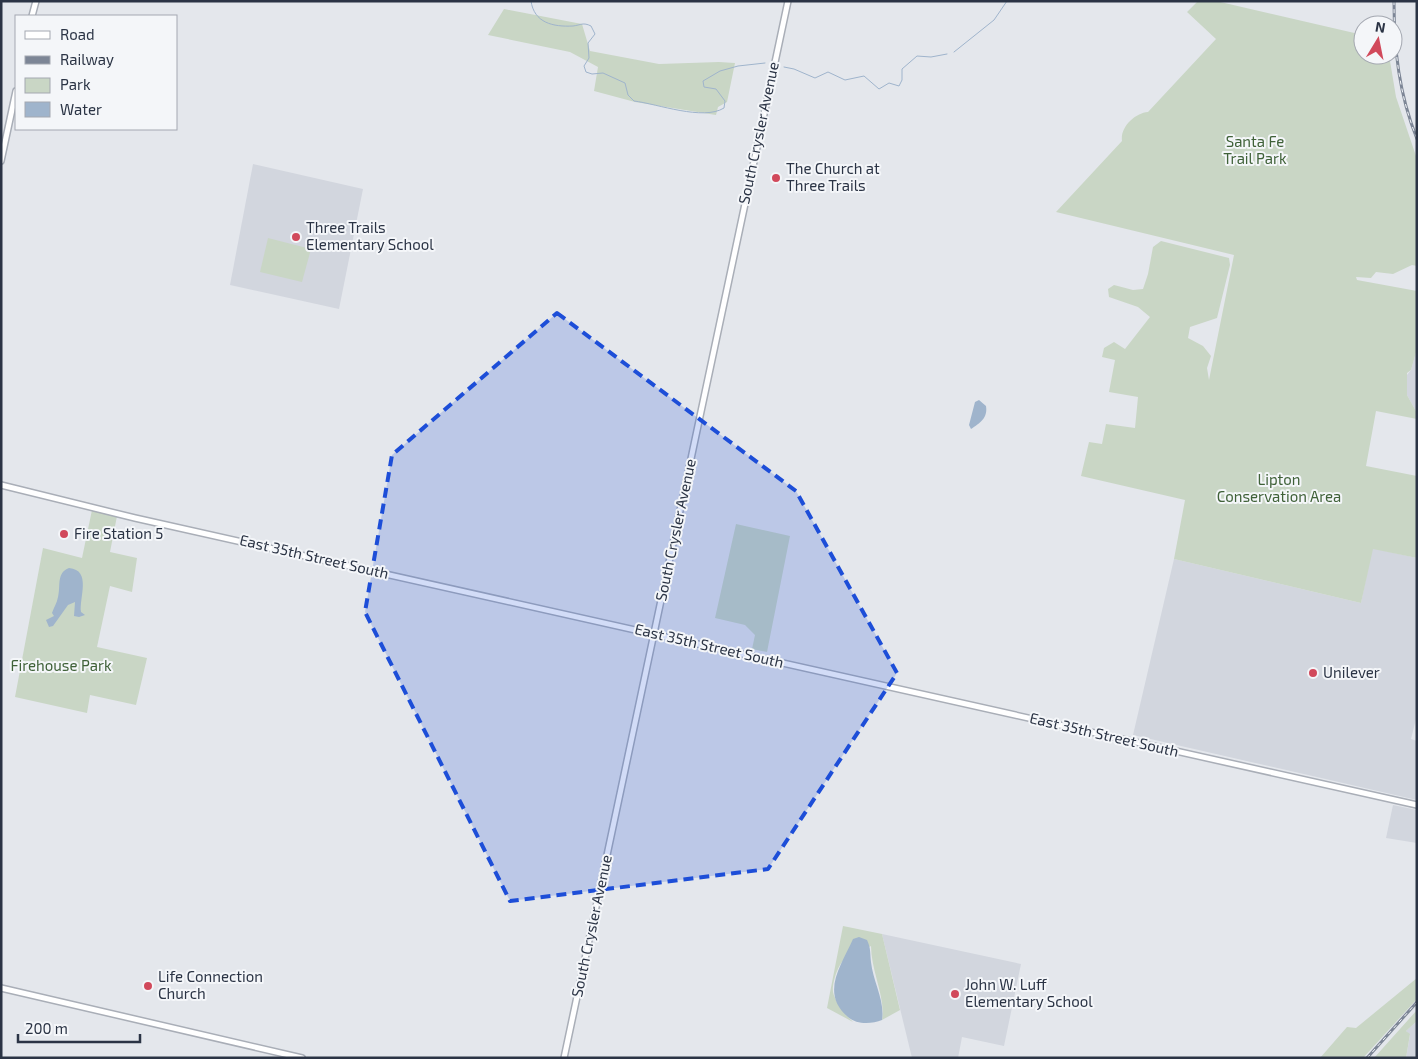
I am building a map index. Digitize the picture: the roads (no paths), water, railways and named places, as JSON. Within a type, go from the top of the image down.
[{"type":"main road","points":[[32,15],[36,1]]},
{"type":"main road","name":"South Crysler Avenue","points":[[564,1058],[788,1]]},
{"type":"main road","points":[[1,161],[15,96]]},
{"type":"main road","name":"East 35th Street South","points":[[1,485],[160,523],[1417,806]]},
{"type":"main road","points":[[1,988],[302,1058]]},
{"type":"water","points":[[979,400],[986,406],[986,414],[971,429],[969,425],[975,402]]},
{"type":"water","points":[[69,568],[76,570],[82,579],[81,612],[85,615],[74,616],[75,602],[68,605],[53,626],[49,627],[46,620],[54,616],[52,613],[58,599],[61,576]]},
{"type":"water","points":[[859,937],[867,940],[870,948],[872,969],[882,1005],[882,1020],[874,1022],[860,1023],[852,1020],[840,1008],[835,998],[834,989],[839,969],[853,939]]},
{"type":"waterway","points":[[531,1],[536,14],[546,22],[558,26],[584,24],[591,26],[595,34],[588,43],[589,58],[584,66],[586,72],[592,74],[603,73],[625,83],[628,95],[634,101],[693,112],[715,112],[724,108],[725,101],[716,89],[704,87],[703,81],[720,71],[738,66],[765,63]]},
{"type":"waterway","points":[[954,52],[994,20],[1007,1]]},
{"type":"waterway","points":[[784,67],[815,78],[828,72],[845,80],[864,76],[879,89],[889,83],[899,86],[902,80],[902,69],[917,56],[931,57],[947,54]]},
{"type":"railway","points":[[1394,1],[1395,37],[1399,72],[1406,105],[1417,139]]},
{"type":"railway","points":[[1367,1058],[1417,1002]]},
{"type":"place","name":"The Church at Three Trails","points":[[776,178]]},
{"type":"place","name":"Three Trails Elementary School","points":[[296,237]]},
{"type":"place","name":"Fire Station 5","points":[[64,534]]},
{"type":"place","name":"Unilever","points":[[1313,673]]},
{"type":"place","name":"Life Connection Church","points":[[148,986]]},
{"type":"place","name":"John W. Luff Elementary School","points":[[955,994]]},
{"type":"park label","name":"Santa Fe Trail Park","points":[[1255,150]]},
{"type":"park label","name":"Lipton Conservation Area","points":[[1279,488]]},
{"type":"park label","name":"Firehouse Park","points":[[61,666]]}]
